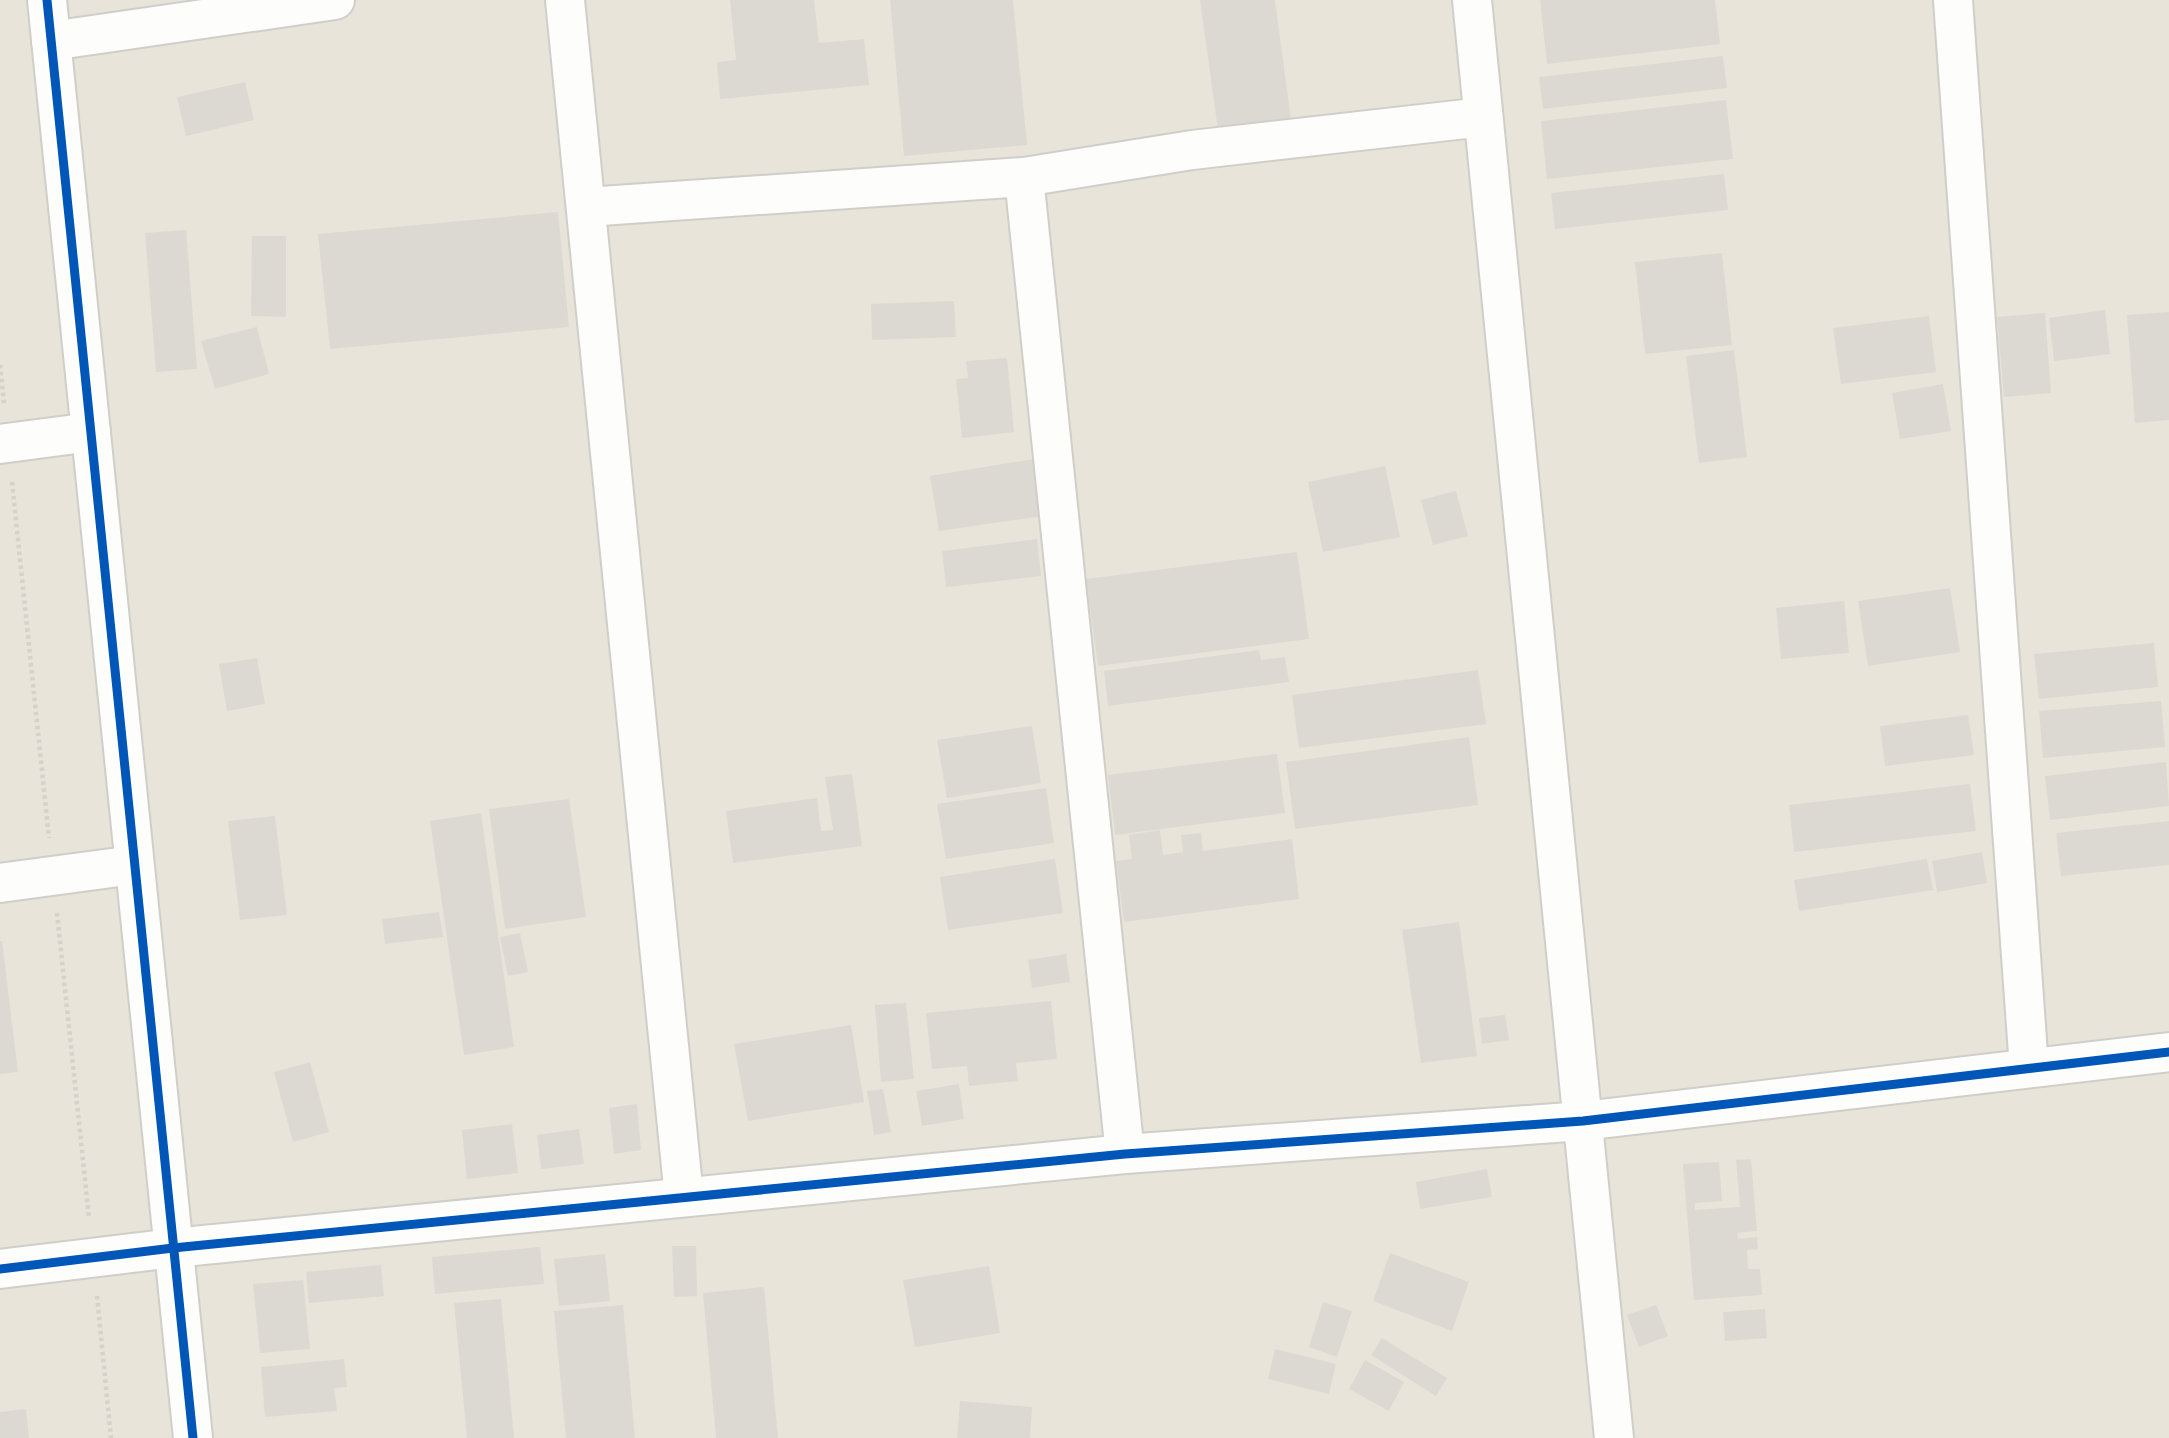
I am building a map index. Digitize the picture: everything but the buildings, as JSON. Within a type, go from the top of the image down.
[{"type":"street","points":[[47,0],[192,1438]]},
{"type":"street","points":[[51,41],[335,0]]},
{"type":"street","points":[[565,0],[684,1197]]},
{"type":"street","points":[[1472,0],[1614,1438]]},
{"type":"street","points":[[1953,0],[2029,1068]]},
{"type":"street","points":[[586,207],[1024,177],[1192,150],[1483,117]]},
{"type":"street","points":[[1024,177],[1125,1154]]},
{"type":"street","points":[[0,444],[91,432]]},
{"type":"street","points":[[0,883],[134,865]]},
{"type":"street","points":[[0,1269],[173,1248],[1125,1154],[1583,1121],[2169,1052]]},
{"type":"shaded area","points":[[0,0],[2169,0],[2169,1438],[0,1438]]},
{"type":"cycle path","points":[[47,0],[193,1438]]},
{"type":"cycle path","points":[[0,1269],[173,1248],[1125,1154],[1583,1121],[2169,1052]]}]
